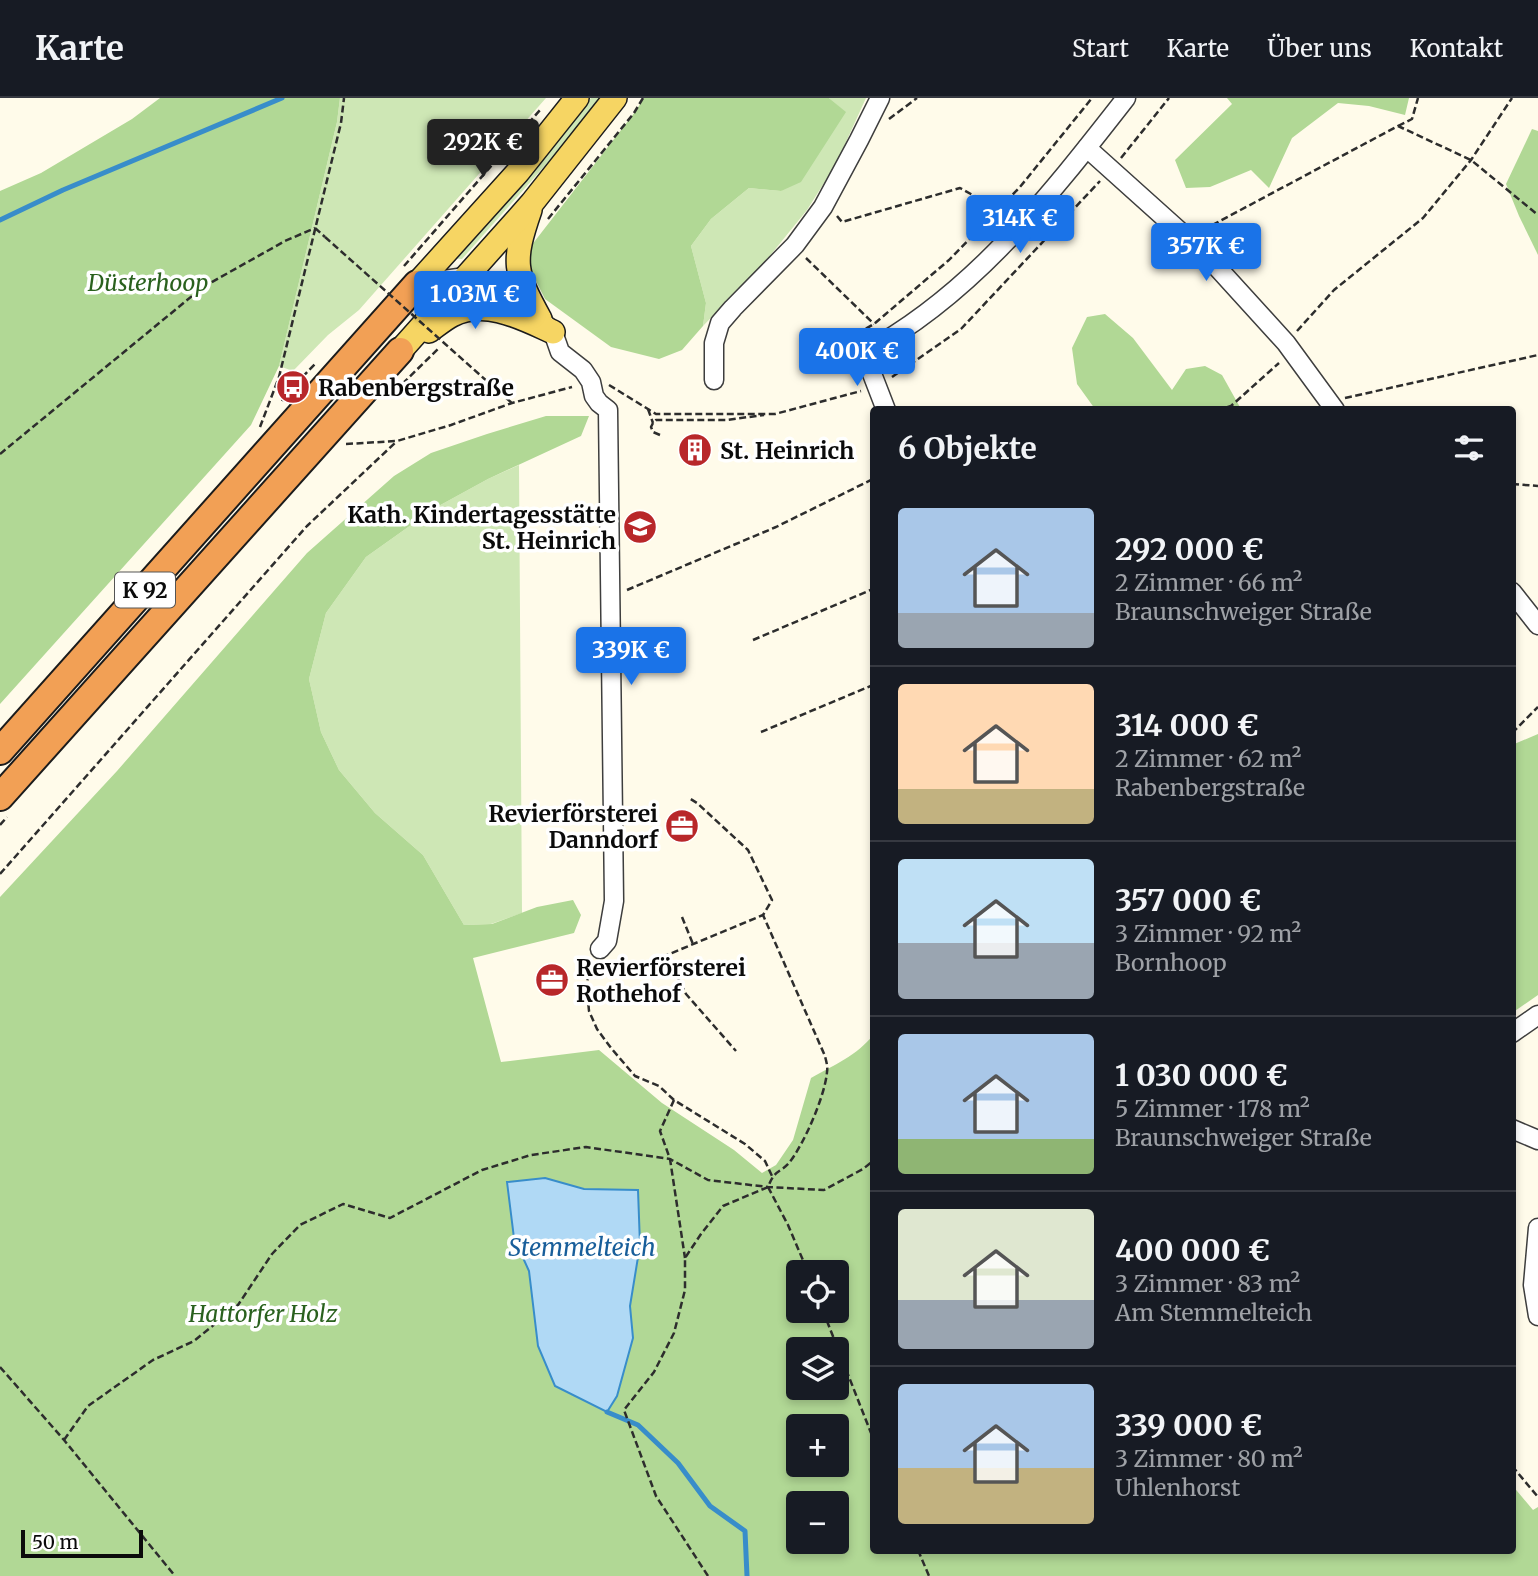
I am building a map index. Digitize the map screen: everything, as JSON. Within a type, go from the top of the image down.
[{"type":"highway","name":"K 92","points":[[0,751],[407,279]]},
{"type":"highway","name":"K 92","points":[[0,797],[400,351]]},
{"type":"main road","name":"K 92","points":[[407,279],[518,172],[577,98]]},
{"type":"main road","name":"K 92","points":[[400,351],[532,203],[615,98]]},
{"type":"main road","points":[[532,203],[517,257],[518,272],[526,294],[547,326]]},
{"type":"main road","points":[[400,351],[452,315],[471,309],[493,309],[547,326]]},
{"type":"street","points":[[714,380],[714,343],[720,323],[794,245],[825,202],[880,98]]},
{"type":"street","points":[[884,406],[864,353],[890,339],[933,309],[1003,246],[1126,98]]},
{"type":"street","points":[[1087,148],[1205,254],[1286,343],[1332,405]]},
{"type":"street","points":[[407,279],[465,277],[491,284],[547,326],[560,352],[583,370],[591,382],[594,396],[608,410],[614,901],[607,941],[600,949]]},
{"type":"street","points":[[1516,597],[1538,625]]},
{"type":"street","points":[[1516,1030],[1538,1015]]},
{"type":"street","points":[[1516,1131],[1538,1140]]},
{"type":"street","points":[[1538,1228],[1533,1285],[1538,1316]]},
{"type":"path","points":[[259,431],[279,377],[341,123],[344,98]]},
{"type":"path","points":[[828,367],[824,353],[874,324],[949,260],[1020,187],[1092,98]]},
{"type":"path","points":[[1188,238],[1412,119],[1418,98]]},
{"type":"path","points":[[1231,406],[1278,365],[1286,343],[1334,290],[1423,218],[1471,160],[1512,98]]},
{"type":"path","points":[[407,279],[542,108]]},
{"type":"path","points":[[1398,126],[1471,160],[1538,215]]},
{"type":"path","points":[[825,202],[842,222],[960,188],[998,209]]},
{"type":"path","points":[[315,228],[512,402]]},
{"type":"path","points":[[0,454],[202,287],[285,241],[315,228]]},
{"type":"path","points":[[794,245],[874,324]]},
{"type":"path","points":[[379,294],[388,284]]},
{"type":"path","points":[[1332,405],[1538,355]]},
{"type":"path","points":[[279,377],[291,389]]},
{"type":"path","points":[[346,444],[397,441],[451,425],[512,402],[591,382]]},
{"type":"path","points":[[648,409],[653,432],[660,435]]},
{"type":"path","points":[[653,423],[656,420],[726,421],[775,414]]},
{"type":"path","points":[[0,874],[307,526],[397,441]]},
{"type":"path","points":[[610,597],[776,527],[870,480]]},
{"type":"path","points":[[1516,484],[1538,486]]},
{"type":"path","points":[[753,640],[870,590]]},
{"type":"path","points":[[761,732],[870,686]]},
{"type":"path","points":[[1516,729],[1538,707]]},
{"type":"path","points":[[689,798],[748,850],[772,900],[763,915],[631,968],[622,968],[600,949],[588,975],[589,1011],[597,1029],[635,1076],[659,1086],[674,1100],[745,1144],[765,1161],[772,1176]]},
{"type":"path","points":[[685,1258],[723,1206],[768,1187],[772,1176],[789,1163],[815,1116],[825,1084],[828,1069],[825,1056],[763,915]]},
{"type":"path","points":[[682,917],[693,944]]},
{"type":"path","points":[[667,955],[686,994],[736,1051]]},
{"type":"path","points":[[674,1100],[660,1131],[670,1159],[685,1258],[685,1290],[674,1334],[654,1371],[624,1410],[656,1496],[708,1576]]},
{"type":"path","points":[[64,1440],[88,1406],[153,1360],[194,1341],[238,1305],[272,1254],[300,1224],[343,1204],[390,1218],[482,1170],[531,1155],[586,1147],[670,1159],[708,1180],[768,1187],[824,1190],[870,1163]]},
{"type":"path","points":[[768,1187],[803,1260]]},
{"type":"path","points":[[828,1323],[870,1430]]},
{"type":"path","points":[[0,1367],[64,1440],[175,1576]]},
{"type":"path","points":[[1516,1471],[1538,1497]]},
{"type":"path","points":[[920,1554],[929,1576]]},
{"type":"green space","name":"Düsterhoop","points":[[160,98],[340,98],[337,122],[279,366],[251,425],[0,704],[0,191],[41,173],[132,119]]},
{"type":"green space","points":[[340,98],[546,98],[359,310],[328,335],[293,371],[279,366],[337,122]]},
{"type":"green space","points":[[591,98],[605,98],[462,259],[449,258]]},
{"type":"green space","points":[[644,98],[829,98],[846,112],[801,182],[781,191],[749,188],[711,219],[691,246],[706,303],[703,326],[682,350],[659,359],[611,347],[545,299],[531,271],[531,246]]},
{"type":"green space","points":[[829,98],[866,98],[836,164],[807,210],[764,263],[703,326],[706,303],[691,246],[711,219],[749,188],[781,191],[845,112]]},
{"type":"green space","points":[[1227,98],[1409,98],[1405,115],[1369,106],[1338,103],[1292,138],[1269,188],[1251,170],[1210,187],[1186,188],[1175,160],[1232,104]]},
{"type":"green space","points":[[1532,129],[1538,131],[1538,255],[1506,184]]},
{"type":"green space","points":[[1105,314],[1133,338],[1172,390],[1186,369],[1205,366],[1222,375],[1239,406],[1093,406],[1077,384],[1072,348],[1087,317]]},
{"type":"green space","name":"Hattorfer Holz","points":[[546,416],[589,416],[581,436],[488,479],[435,508],[366,557],[326,613],[309,679],[321,732],[339,770],[375,813],[423,855],[464,925],[492,924],[537,907],[573,900],[581,915],[574,933],[473,958],[501,1062],[599,1050],[662,1103],[734,1150],[762,1173],[776,1165],[793,1140],[811,1078],[852,1054],[870,1038],[870,1554],[1516,1554],[1516,1490],[1533,1510],[1538,1507],[1538,1576],[0,1576],[0,897],[117,771],[307,553],[394,476],[431,453],[487,434]],"holes":[[[545,1178],[584,1189],[638,1191],[640,1245],[630,1306],[633,1338],[617,1396],[538,1346],[529,1271]]]},
{"type":"green space","points":[[519,465],[522,913],[491,924],[464,925],[423,855],[375,813],[339,770],[321,732],[309,679],[326,613],[366,557],[435,508]]},
{"type":"green space","points":[[1538,734],[1538,995],[1516,1010],[1516,743]]},
{"type":"water","name":"Stemmelteich","points":[[545,1178],[584,1189],[638,1190],[640,1245],[630,1306],[633,1338],[617,1396],[607,1412],[555,1386],[538,1346],[529,1271],[514,1238],[507,1182]]},
{"type":"waterway","points":[[0,220],[63,190],[282,98]]},
{"type":"waterway","points":[[607,1412],[638,1425],[678,1463],[710,1506],[745,1531],[747,1576]]},
{"type":"place","name":"Rabenbergstraße","points":[[293,387]]},
{"type":"place","name":"St. Heinrich","points":[[695,450]]},
{"type":"place","name":"Kath. Kindertagesstätte St. Heinrich","points":[[640,527]]},
{"type":"place","name":"Revierförsterei Danndorf","points":[[682,826]]},
{"type":"place","name":"Revierförsterei Rothehof","points":[[552,980]]}]
